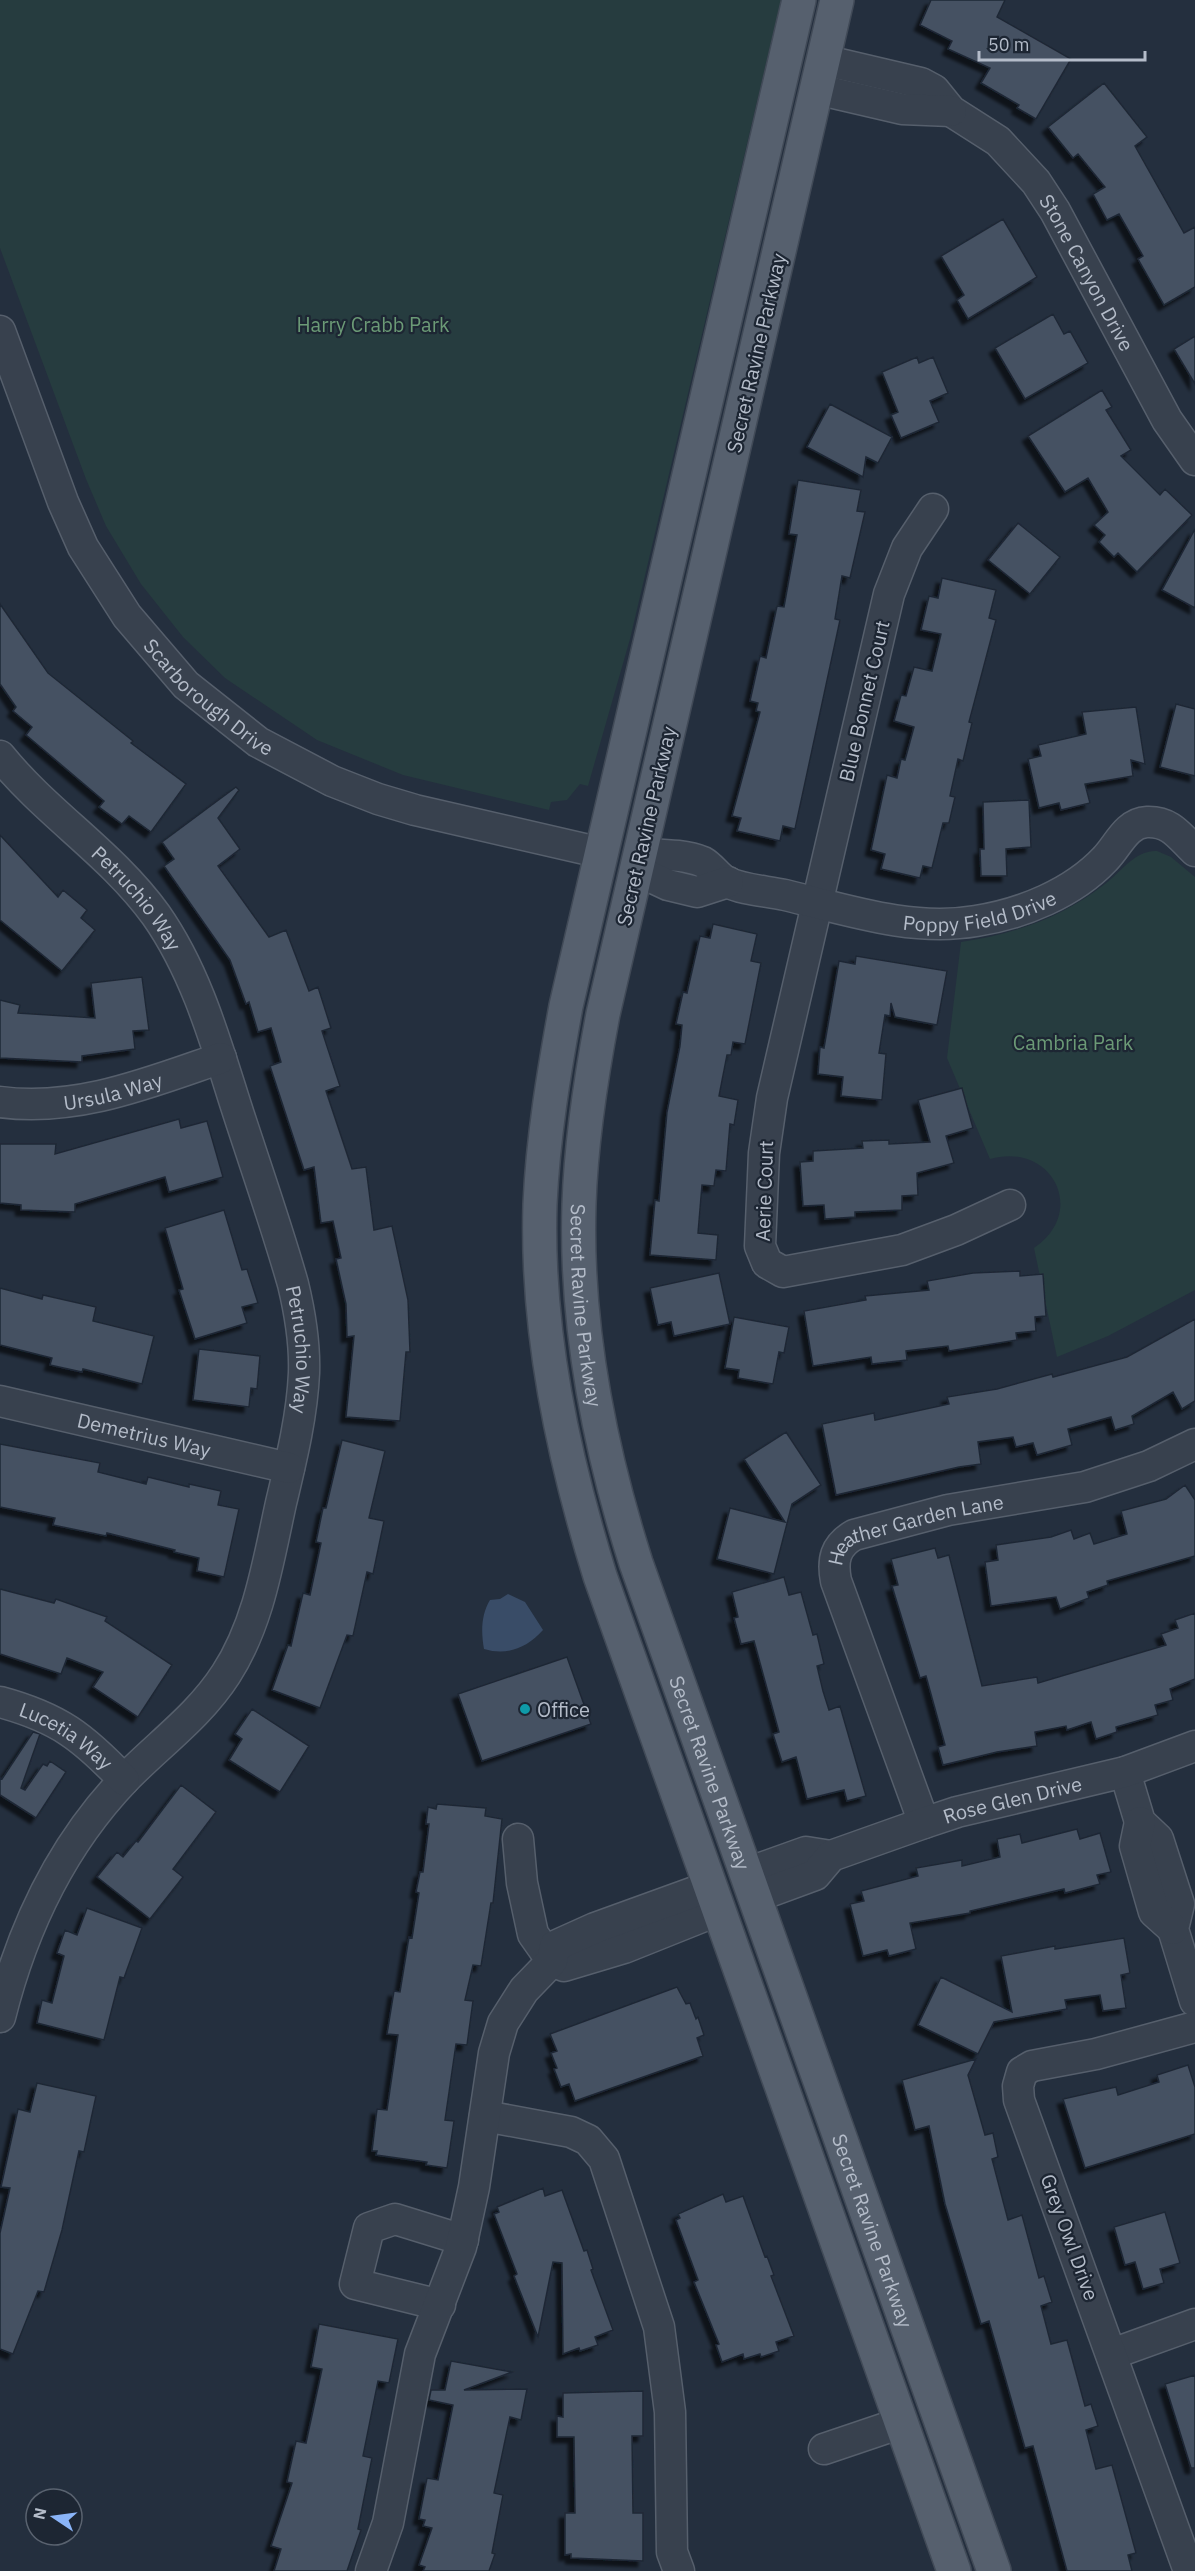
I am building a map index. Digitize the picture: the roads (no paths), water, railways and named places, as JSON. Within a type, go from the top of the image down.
[{"type":"main road","name":"Secret Ravine Parkway","points":[[799,0],[566,1006],[544,1142],[540,1206],[550,1362],[567,1459],[594,1557],[954,2571]]},
{"type":"main road","name":"Secret Ravine Parkway","points":[[837,0],[597,1046],[583,1143],[579,1252],[587,1356],[604,1451],[618,1506],[994,2571]]},
{"type":"main road","points":[[602,853],[638,862]]},
{"type":"main road","points":[[715,1898],[751,1885]]},
{"type":"street","name":"Stone Canyon Drive","points":[[820,74],[896,77],[921,83],[934,90],[951,111],[999,141],[1036,182],[1061,222],[1167,420],[1195,460]]},
{"type":"street","name":"Stone Canyon Drive","points":[[820,74],[889,105],[951,111]]},
{"type":"street","points":[[889,105],[896,77]]},
{"type":"street","name":"Scarborough Drive","points":[[0,331],[63,502],[83,547],[127,616],[186,685],[258,742],[293,763],[341,784],[415,810],[602,853]]},
{"type":"street","name":"Blue Bonnet Court","points":[[817,903],[889,594],[907,548],[933,509]]},
{"type":"street","name":"Petruchio Way","points":[[0,756],[42,802],[110,863],[155,914],[189,971],[221,1058],[284,1254],[300,1313],[304,1373],[289,1468],[257,1609],[238,1654],[226,1674],[197,1710],[124,1780],[88,1824],[46,1892],[21,1945],[0,2013]]},
{"type":"street","name":"Poppy Field Drive","points":[[638,862],[668,885],[697,892],[728,882],[923,925],[975,922],[1030,907],[1057,894],[1104,861],[1129,828],[1146,822],[1166,824],[1181,835],[1195,851]]},
{"type":"street","name":"Aerie Court","points":[[817,903],[767,1124],[760,1246],[767,1263],[783,1272],[902,1250],[956,1230],[1010,1205]]},
{"type":"street","name":"Ursula Way","points":[[0,1102],[39,1105],[97,1098],[221,1058]]},
{"type":"street","name":"Demetrius Way","points":[[0,1401],[289,1468]]},
{"type":"street","name":"Heather Garden Lane","points":[[924,1823],[836,1581],[833,1567],[836,1553],[843,1541],[854,1535],[948,1510],[1085,1487],[1149,1466],[1195,1444]]},
{"type":"street","name":"Lucetia Way","points":[[0,1702],[32,1711],[66,1727],[94,1749],[124,1780]]},
{"type":"street","name":"Rose Glen Drive","points":[[751,1885],[806,1852],[831,1856],[957,1812],[1125,1772],[1195,1746]]},
{"type":"street","points":[[1125,1772],[1140,1822],[1135,1846],[1155,1870],[1154,1912],[1173,1929],[1195,2001]]},
{"type":"street","points":[[518,1839],[522,1883],[533,1934],[552,1961]]},
{"type":"street","points":[[371,2571],[388,2523],[420,2354],[463,2240],[494,2053],[503,2023],[524,1990],[552,1961],[555,1946],[595,1928],[715,1898]]},
{"type":"street","name":"Grey Owl Drive","points":[[1189,2571],[1019,2100],[1018,2086],[1022,2072],[1032,2066],[1116,2050],[1195,2027]]},
{"type":"street","points":[[485,2116],[571,2132],[588,2140],[604,2159],[659,2326],[670,2412],[672,2552],[679,2571]]},
{"type":"street","points":[[440,2305],[355,2284],[369,2228],[395,2219],[463,2240]]},
{"type":"street","points":[[1112,2354],[1195,2324]]},
{"type":"street","points":[[824,2449],[901,2423]]},
{"type":"water","points":[[508,1594],[525,1602],[543,1630],[530,1642],[516,1649],[501,1652],[484,1649],[482,1624],[487,1606],[490,1600],[500,1599]]},
{"type":"place","name":"Office","points":[[525,1709]]},
{"type":"park label","name":"Harry Crabb Park","points":[[373,324]]},
{"type":"park label","name":"Cambria Park","points":[[1073,1042]]}]
